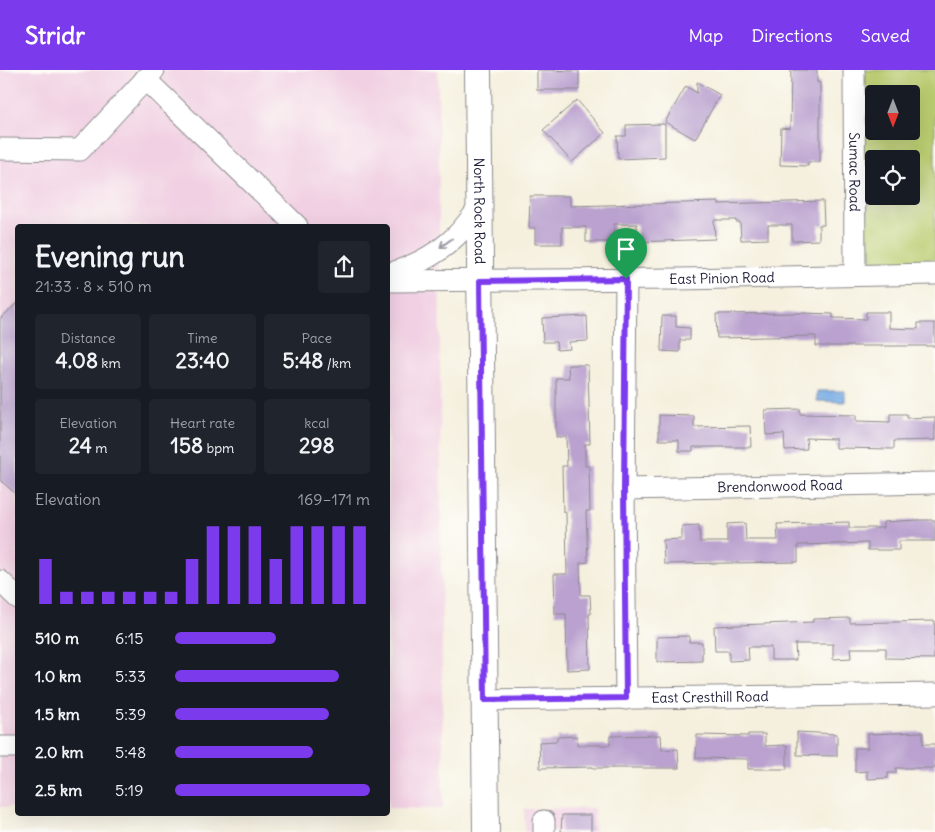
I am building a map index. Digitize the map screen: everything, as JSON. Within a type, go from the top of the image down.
[{"type":"main road","name":"North Rock Road","points":[[478,70],[486,832]]},
{"type":"street","name":"Sumac Road","points":[[854,70],[855,275]]},
{"type":"street","points":[[0,149],[80,150],[150,74],[295,224]]},
{"type":"street","points":[[390,273],[425,259],[432,254],[456,236],[479,208]]},
{"type":"street","name":"East Pinion Road","points":[[390,281],[935,274]]},
{"type":"street","points":[[626,279],[624,489],[626,698]]},
{"type":"street","name":"Brendonwood Road","points":[[624,489],[935,484]]},
{"type":"street","points":[[0,581],[15,595]]},
{"type":"street","name":"East Cresthill Road","points":[[485,700],[935,694]]},
{"type":"street","points":[[0,747],[15,747]]},
{"type":"shaded area","points":[[0,70],[438,70],[443,809],[390,808],[390,224],[15,224],[15,807],[0,807]]},
{"type":"shaded area","points":[[594,808],[595,832],[525,832],[524,809]]},
{"type":"green space","points":[[853,70],[935,70],[935,274],[855,275]]},
{"type":"water","points":[[817,391],[845,391],[845,402],[817,401]]},
{"type":"building","points":[[537,70],[579,71],[579,90],[537,90]]},
{"type":"building","points":[[791,70],[817,70],[817,82],[820,83],[820,162],[808,162],[808,166],[780,165],[781,128],[790,129]]},
{"type":"building","points":[[697,82],[720,95],[695,139],[665,122],[686,86],[697,93]]},
{"type":"building","points":[[577,100],[605,133],[572,162],[543,130]]},
{"type":"building","points":[[665,124],[665,157],[618,159],[617,136],[626,136],[626,125]]},
{"type":"building","points":[[530,196],[570,196],[570,206],[823,201],[824,225],[819,225],[819,240],[792,241],[792,225],[768,225],[768,239],[741,240],[740,222],[736,222],[736,220],[714,220],[715,239],[637,242],[637,224],[614,224],[614,242],[586,242],[586,227],[562,227],[562,244],[535,244],[535,228],[529,228]]},
{"type":"building","points":[[15,305],[15,493],[0,480],[0,319]]},
{"type":"building","points":[[866,312],[889,312],[889,328],[918,329],[918,323],[935,323],[935,346],[816,346],[816,336],[717,338],[716,314],[833,314],[833,318],[866,319]]},
{"type":"building","points":[[587,316],[588,341],[569,342],[570,349],[557,350],[556,342],[543,342],[542,318]]},
{"type":"building","points":[[662,316],[676,316],[676,327],[690,328],[690,340],[680,340],[680,352],[661,351]]},
{"type":"building","points":[[568,365],[588,365],[590,444],[585,444],[585,466],[589,466],[590,511],[586,511],[588,562],[580,563],[581,595],[590,595],[591,614],[589,614],[590,669],[567,670],[566,614],[555,614],[554,574],[567,574],[566,511],[563,512],[562,466],[567,466],[566,437],[556,437],[556,378],[569,378]]},
{"type":"building","points":[[800,409],[800,414],[856,415],[856,421],[890,422],[890,414],[907,414],[907,418],[935,417],[935,440],[894,441],[894,449],[836,448],[836,439],[806,438],[807,449],[785,450],[784,434],[766,435],[765,410]]},
{"type":"building","points":[[659,415],[694,416],[694,427],[750,426],[751,447],[693,447],[693,451],[679,451],[679,440],[659,440]]},
{"type":"building","points":[[935,520],[935,541],[899,541],[899,550],[868,550],[868,543],[798,545],[798,562],[664,564],[663,540],[682,539],[682,526],[699,525],[700,542],[727,542],[727,524],[745,523],[746,540],[778,540],[777,524],[849,522],[849,528],[883,528],[883,522]]},
{"type":"building","points":[[850,618],[850,623],[935,621],[934,659],[886,658],[886,648],[850,648],[851,658],[833,659],[833,644],[795,644],[796,660],[771,660],[771,647],[748,647],[749,660],[729,661],[729,651],[715,651],[714,626],[813,622],[813,619]]},
{"type":"building","points":[[689,636],[689,642],[702,642],[702,661],[657,662],[657,637]]},
{"type":"building","points":[[797,732],[837,734],[837,756],[797,755]]},
{"type":"building","points":[[923,732],[923,744],[935,744],[935,768],[896,768],[896,773],[888,773],[888,778],[867,779],[867,771],[855,772],[855,748],[868,748],[868,734]]},
{"type":"building","points":[[748,734],[765,734],[765,746],[787,745],[787,769],[748,769],[748,759],[696,758],[697,735],[748,736]]},
{"type":"building","points":[[661,735],[662,750],[678,749],[679,768],[540,768],[539,742],[557,741],[557,737],[577,736],[577,745],[610,745],[610,736]]},
{"type":"building","points":[[562,815],[591,815],[591,832],[561,832]]},
{"type":"route","points":[[626,279],[624,489],[626,698],[485,700],[480,281],[626,279]]}]
